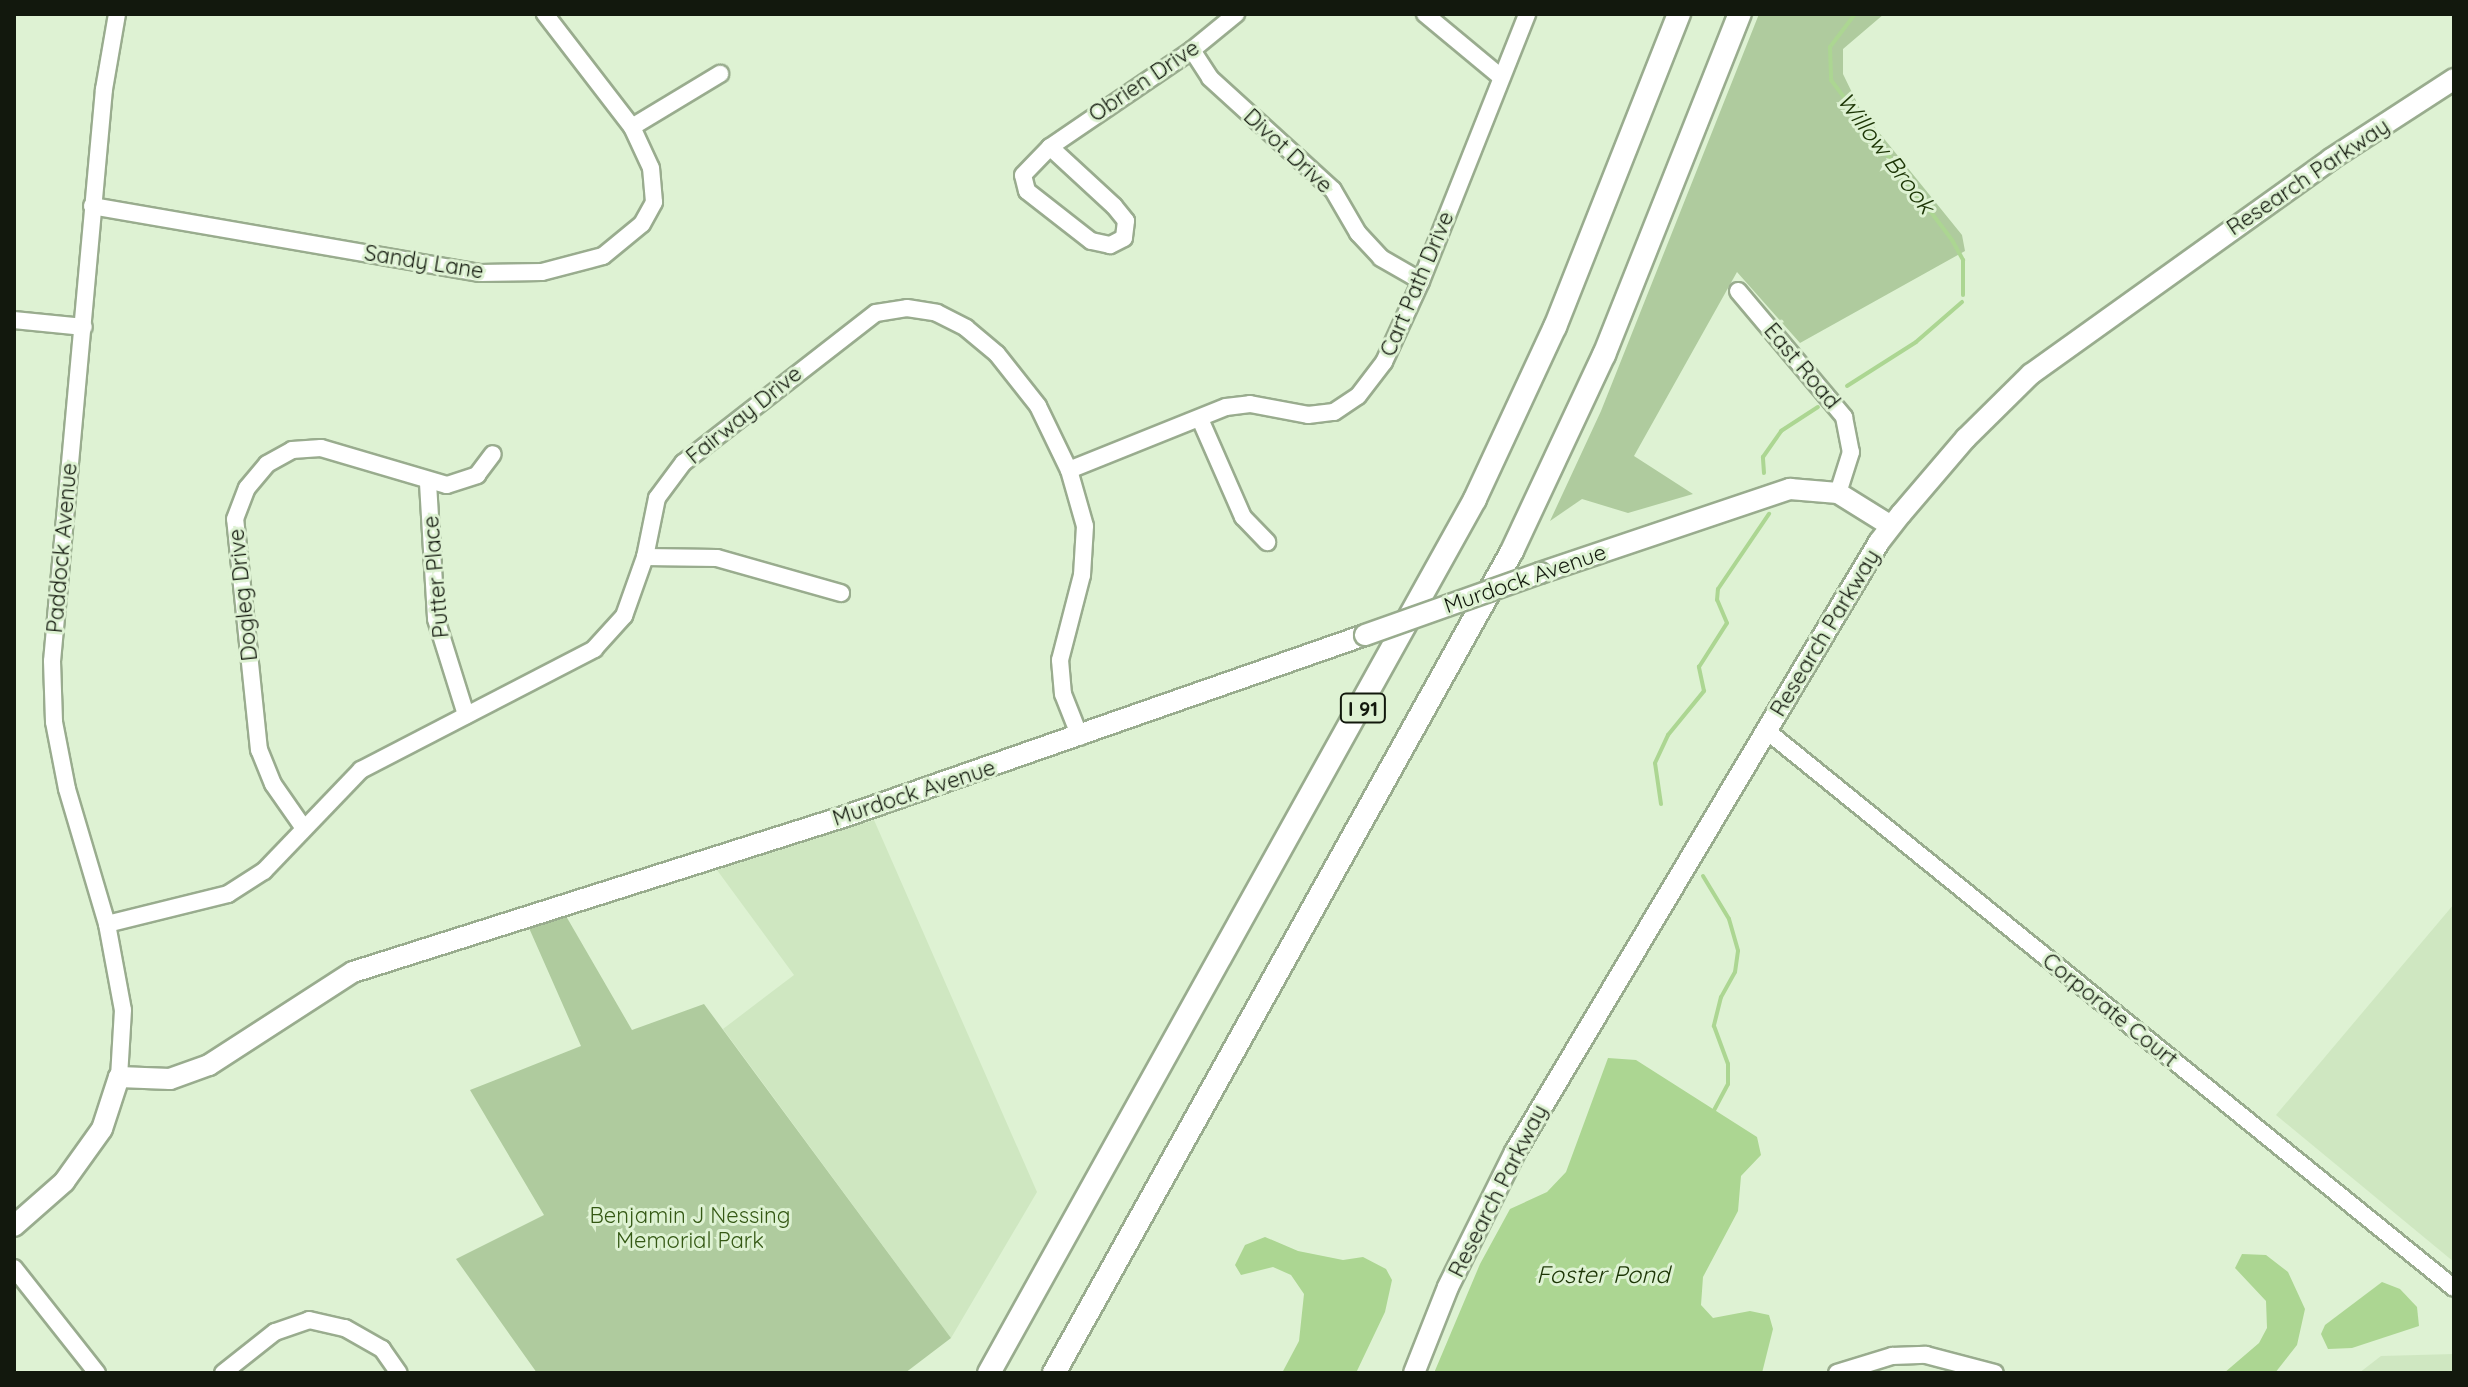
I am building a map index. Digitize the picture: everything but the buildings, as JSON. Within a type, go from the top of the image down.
[{"type":"highway","name":"I 91","points":[[989,1373],[1470,510],[1555,327],[1679,14]]},
{"type":"highway","name":"I 91","points":[[1054,1373],[1512,551],[1604,355],[1740,14]]},
{"type":"main road","name":"Research Parkway","points":[[1414,1373],[1448,1287],[1515,1152],[1891,526],[1966,438],[2031,374],[2331,159],[2454,79]]},
{"type":"main road","name":"Murdock Avenue","points":[[119,1077],[170,1079],[209,1065],[353,972],[1080,737],[1773,492],[1805,488],[1838,493],[1891,526]]},
{"type":"main road","points":[[14,1226],[64,1182],[94,1140],[119,1077]]},
{"type":"street","name":"Paddock Avenue","points":[[117,14],[92,206],[84,327],[58,575],[54,722],[67,789],[107,924],[123,1010],[119,1077]]},
{"type":"street","name":"Sandy Lane","points":[[92,206],[480,273],[542,272],[603,256],[642,224],[654,202],[651,168],[632,127],[545,14]]},
{"type":"street","name":"Obrien Drive","points":[[1050,147],[1114,206],[1126,221],[1124,238],[1110,245],[1091,241],[1027,191],[1023,175],[1050,147],[1192,50],[1236,14]]},
{"type":"street","points":[[1425,14],[1501,77]]},
{"type":"street","name":"Cart Path Drive","points":[[1069,470],[1200,419],[1250,404],[1308,415],[1334,412],[1358,396],[1384,362],[1421,281],[1527,14]]},
{"type":"street","name":"Divot Drive","points":[[1192,50],[1210,78],[1333,190],[1358,233],[1381,258],[1421,281]]},
{"type":"street","points":[[632,127],[720,74]]},
{"type":"street","name":"East Road","points":[[1738,291],[1844,417],[1851,452],[1838,493]]},
{"type":"street","name":"Fairway Drive","points":[[107,924],[228,894],[264,871],[361,770],[594,649],[624,616],[645,557],[657,498],[683,463],[876,313],[907,308],[937,313],[966,328],[997,354],[1038,406],[1069,470],[1085,526],[1082,575],[1060,660],[1063,694],[1080,737]]},
{"type":"street","points":[[14,320],[84,327]]},
{"type":"street","points":[[1200,419],[1243,517],[1267,542]]},
{"type":"street","name":"Dogleg Drive","points":[[303,827],[273,784],[259,750],[235,519],[247,488],[267,464],[292,450],[321,448],[428,483],[463,483],[477,475],[493,454]]},
{"type":"street","name":"Putter Place","points":[[428,483],[436,619],[466,715]]},
{"type":"street","points":[[645,557],[717,558],[809,580],[841,593]]},
{"type":"street","name":"Corporate Court","points":[[1767,731],[2454,1288]]},
{"type":"street","points":[[14,1268],[97,1373]]},
{"type":"street","points":[[223,1373],[275,1332],[309,1320],[345,1328],[382,1349],[399,1373]]},
{"type":"street","points":[[1837,1373],[1892,1356],[1926,1355],[1995,1373]]},
{"type":"shaded area","points":[[874,820],[1037,1192],[951,1338],[723,1029],[794,975],[717,870]]},
{"type":"shaded area","points":[[2454,904],[2454,1262],[2276,1115]]},
{"type":"shaded area","points":[[2454,1354],[2454,1373],[2359,1373],[2381,1356]]},
{"type":"green space","points":[[1759,14],[1884,14],[1843,49],[1843,74],[1860,109],[1962,235],[1965,251],[1800,343],[1737,272],[1634,456],[1693,494],[1628,513],[1582,499],[1550,521],[1601,411]]},
{"type":"green space","name":"Benjamin J Nessing Memorial Park","points":[[566,916],[632,1030],[704,1004],[951,1338],[905,1373],[537,1373],[456,1259],[544,1215],[470,1090],[581,1046],[529,928]]},
{"type":"water","name":"Foster Pond","points":[[1608,1058],[1636,1060],[1757,1137],[1761,1155],[1741,1176],[1738,1211],[1703,1277],[1701,1305],[1713,1318],[1750,1311],[1769,1315],[1773,1329],[1762,1373],[1434,1373],[1480,1264],[1510,1209],[1547,1192],[1566,1172]]},
{"type":"water","points":[[1265,1237],[1298,1251],[1343,1260],[1363,1257],[1386,1269],[1392,1280],[1385,1312],[1356,1373],[1282,1373],[1299,1341],[1304,1294],[1291,1275],[1273,1267],[1241,1275],[1235,1265],[1245,1245]]},
{"type":"water","points":[[2242,1254],[2266,1255],[2288,1272],[2305,1309],[2297,1345],[2275,1373],[2224,1373],[2259,1343],[2267,1328],[2266,1301],[2235,1268]]},
{"type":"water","points":[[2382,1282],[2400,1289],[2417,1307],[2419,1326],[2352,1348],[2328,1349],[2321,1334],[2325,1325]]},
{"type":"waterway","name":"Willow Brook","points":[[1855,14],[1830,47],[1831,80],[1952,240],[1963,260],[1963,295]]},
{"type":"waterway","name":"Willow Brook","points":[[1847,386],[1916,342],[1962,302]]},
{"type":"waterway","name":"Willow Brook","points":[[1764,473],[1763,457],[1781,431],[1818,407]]},
{"type":"waterway","name":"Willow Brook","points":[[1661,804],[1655,763],[1668,735],[1704,691],[1699,667],[1727,623],[1717,600],[1718,589],[1769,514]]},
{"type":"waterway","name":"Willow Brook","points":[[1703,876],[1729,919],[1738,951],[1735,972],[1721,997],[1714,1026],[1728,1064],[1728,1084],[1714,1110]]}]
